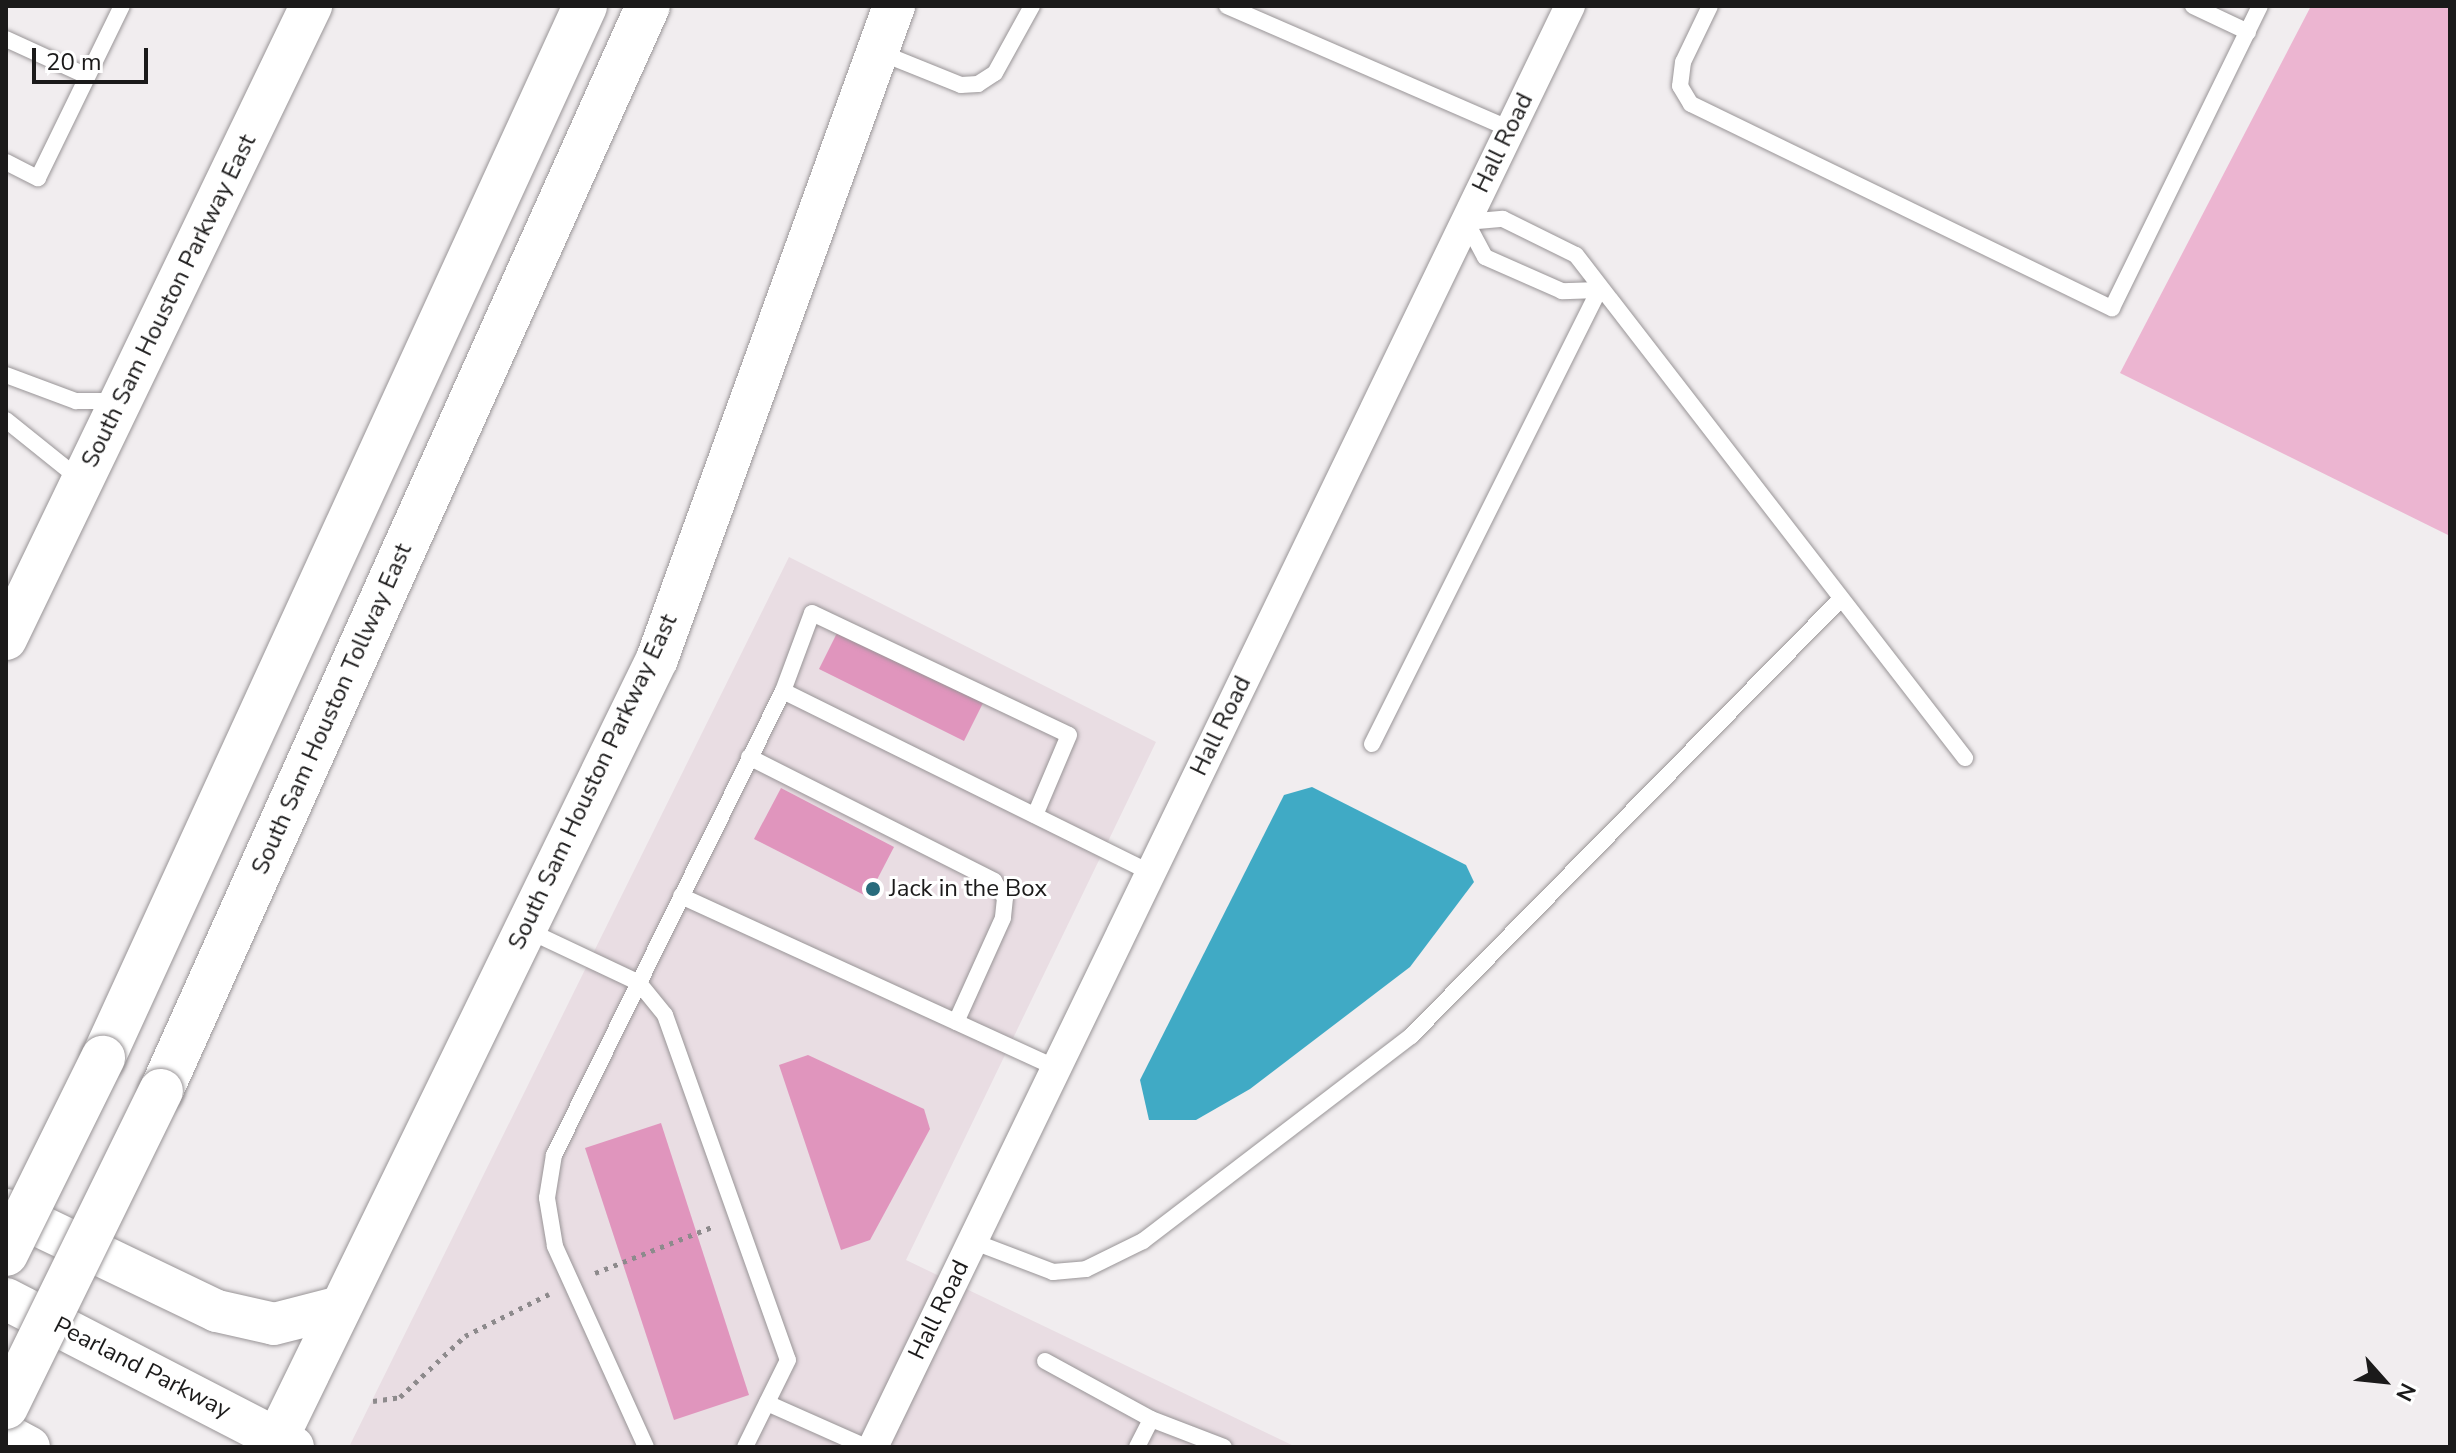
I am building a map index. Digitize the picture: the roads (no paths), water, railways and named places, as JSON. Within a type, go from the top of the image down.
[{"type":"highway","points":[[528,128],[573,6]]},
{"type":"highway","points":[[6,1254],[103,1058],[585,6]]},
{"type":"highway","name":"South Sam Houston Tollway East","points":[[6,1407],[161,1091],[648,6]]},
{"type":"highway","points":[[585,146],[667,6]]},
{"type":"main road","name":"South Sam Houston Parkway East","points":[[6,639],[311,6]]},
{"type":"main road","name":"South Sam Houston Parkway East","points":[[281,1444],[340,1307],[657,659],[894,6]]},
{"type":"main road","points":[[6,1210],[217,1311],[274,1324],[340,1307]]},
{"type":"main road","name":"Pearland Parkway","points":[[6,1299],[281,1444]]},
{"type":"main road","points":[[6,1435],[29,1447]]},
{"type":"street","name":"Hall Road","points":[[873,1447],[1570,6]]},
{"type":"lane","points":[[6,162],[38,178],[122,6]]},
{"type":"lane","points":[[877,51],[961,85],[978,84],[995,73],[1032,6]]},
{"type":"lane","points":[[1710,6],[1683,62],[1680,86],[1691,104],[2112,308],[2260,6]]},
{"type":"lane","points":[[2193,6],[2248,32]]},
{"type":"lane","points":[[1234,7],[1510,129]]},
{"type":"lane","points":[[6,39],[87,76]]},
{"type":"lane","points":[[1599,290],[1562,291],[1485,257],[1466,222],[1503,219],[1576,255],[1599,290],[1838,602],[1965,758]]},
{"type":"lane","points":[[1372,744],[1599,290]]},
{"type":"lane","points":[[6,375],[76,401],[120,401]]},
{"type":"lane","points":[[6,420],[82,481]]},
{"type":"lane","points":[[972,1241],[1053,1272],[1086,1269],[1143,1241],[1411,1036],[1838,602]]},
{"type":"lane","points":[[646,1447],[555,1246],[547,1198],[554,1155],[783,691],[802,628],[821,612],[1069,735],[1035,815]]},
{"type":"lane","points":[[783,691],[1151,873]]},
{"type":"lane","points":[[749,757],[994,881],[1005,898],[1003,918],[956,1022]]},
{"type":"lane","points":[[681,896],[1056,1068]]},
{"type":"lane","points":[[525,928],[639,983],[665,1015],[788,1360],[745,1447]]},
{"type":"lane","points":[[1045,1361],[1151,1419],[1224,1447]]},
{"type":"lane","points":[[767,1403],[866,1447]]},
{"type":"lane","points":[[1137,1447],[1151,1419]]},
{"type":"water","points":[[1312,787],[1466,865],[1474,882],[1410,967],[1250,1089],[1196,1120],[1149,1120],[1140,1080],[1284,795]]},
{"type":"place","name":"Jack in the Box","points":[[873,889]]}]
